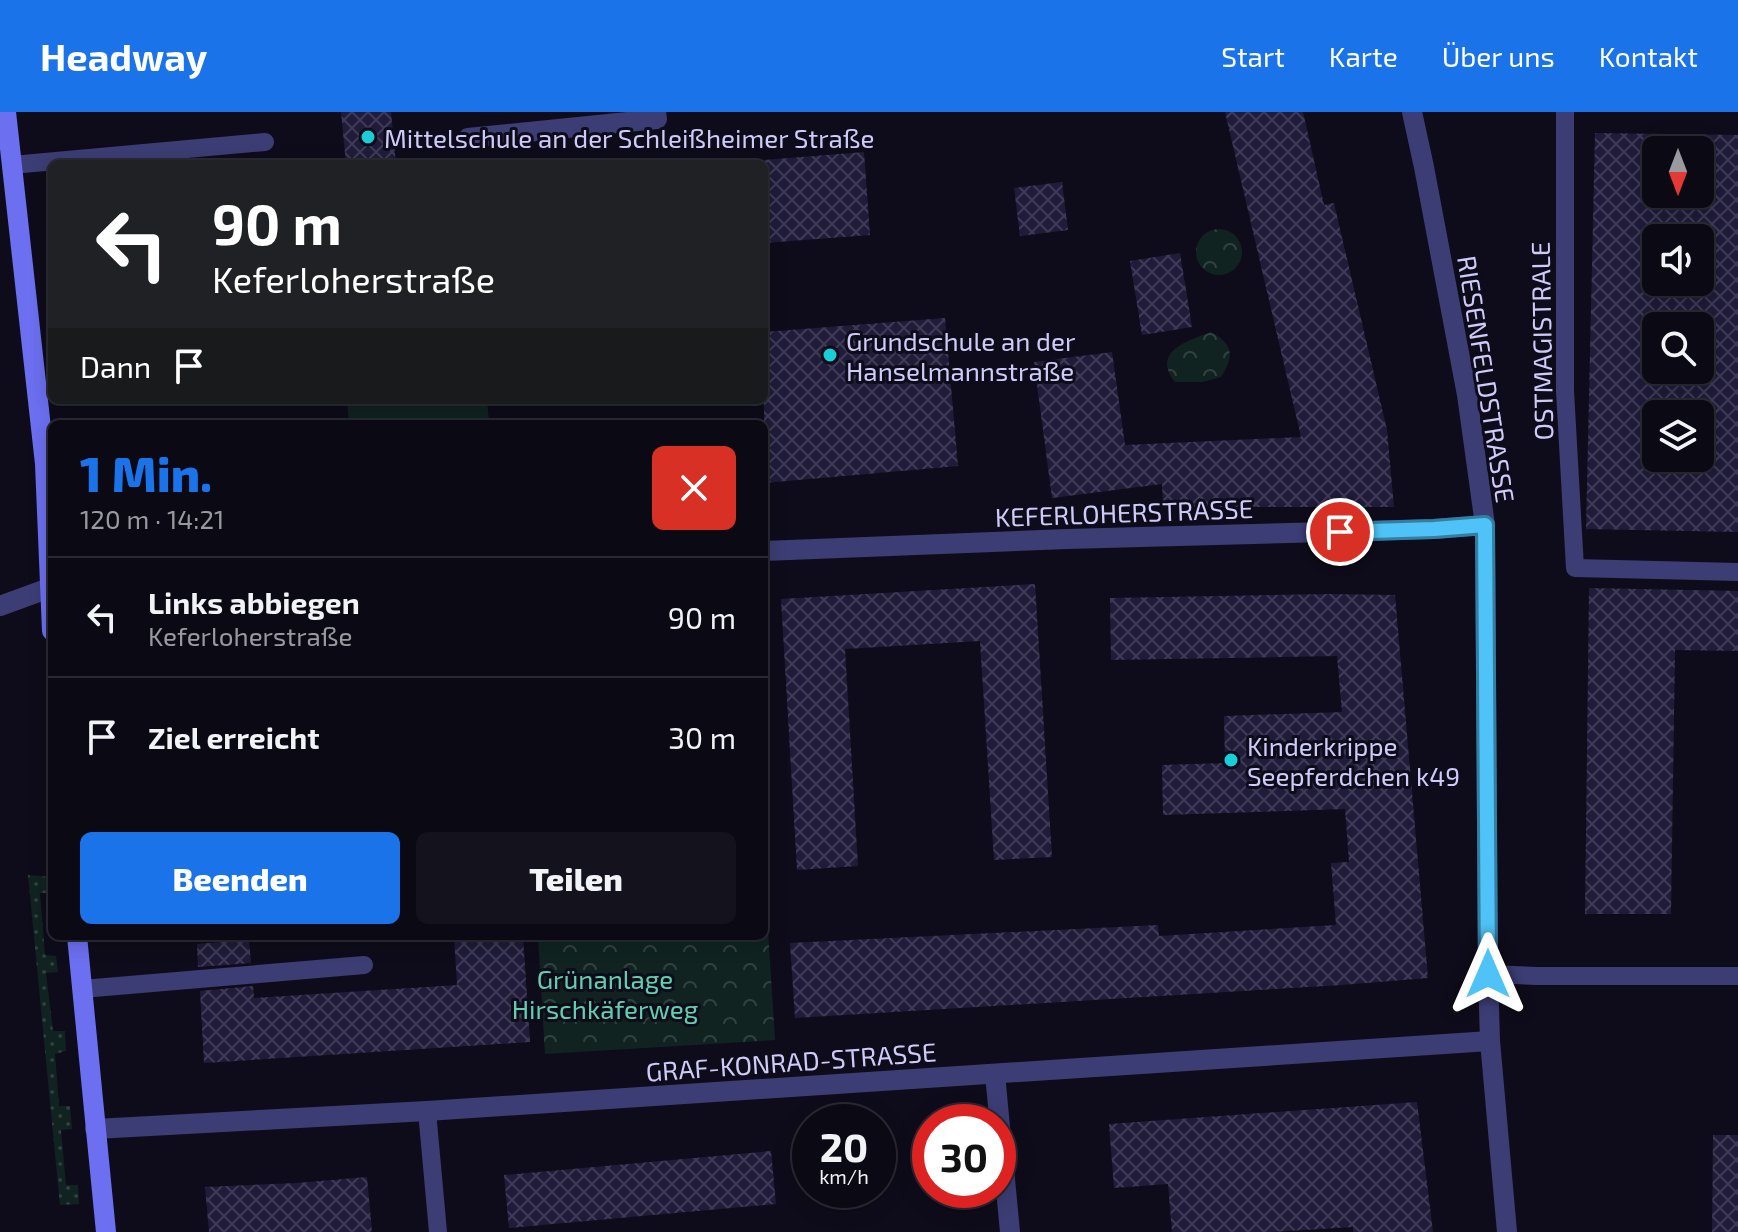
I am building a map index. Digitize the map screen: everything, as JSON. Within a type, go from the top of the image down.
[{"type":"main road","points":[[6,112],[45,464],[48,526]]},
{"type":"main road","points":[[77,940],[106,1232]]},
{"type":"street","name":"RIESENFELDSTRASSE","points":[[1412,112],[1465,380],[1485,525],[1490,1041],[1507,1232]]},
{"type":"street","points":[[468,138],[656,116]]},
{"type":"street","name":"KEFERLOHERSTRASSE","points":[[768,551],[1485,525]]},
{"type":"street","points":[[0,606],[48,588]]},
{"type":"street","name":"GRAF-KONRAD-STRASSE","points":[[95,1129],[427,1111],[1490,1041]]},
{"type":"street","points":[[995,1074],[1010,1232]]},
{"type":"lane","name":"OSTMAGISTRALE","points":[[1565,112],[1565,391],[1575,568],[1738,572]]},
{"type":"lane","points":[[67,160],[265,142]]},
{"type":"lane","points":[[12,165],[48,162]]},
{"type":"lane","points":[[82,989],[364,965]]},
{"type":"lane","points":[[1488,974],[1738,976]]},
{"type":"lane","points":[[427,1111],[438,1232]]},
{"type":"green space","points":[[1219,229],[1235,236],[1242,252],[1235,268],[1219,275],[1203,268],[1196,252],[1203,236]]},
{"type":"green space","points":[[1211,332],[1224,341],[1230,351],[1221,377],[1202,382],[1175,382],[1167,362],[1170,355],[1183,344]]},
{"type":"green space","points":[[347,404],[487,404],[489,420],[349,420]]},
{"type":"green space","points":[[28,875],[48,877],[48,893],[40,893],[45,955],[56,956],[58,972],[46,973],[53,1031],[65,1031],[66,1051],[55,1054],[59,1106],[70,1106],[72,1129],[61,1130],[66,1185],[78,1185],[79,1204],[60,1205]]},
{"type":"green space","name":"Grünanlage Hirschkäferweg","points":[[768,930],[775,1040],[545,1054],[538,940],[768,940]]},
{"type":"building","name":"Mittelschule an der Schleißheimer Straße","points":[[341,112],[391,112],[396,160],[346,160]]},
{"type":"building","points":[[1225,112],[1303,112],[1324,205],[1334,203],[1387,430],[1394,507],[1163,507],[1162,484],[1052,498],[1034,362],[1112,352],[1125,445],[1301,437]]},
{"type":"building","points":[[1595,133],[1738,135],[1738,532],[1586,529]]},
{"type":"building","points":[[864,152],[870,235],[768,243],[768,160],[764,160]]},
{"type":"building","points":[[1062,182],[1068,230],[1020,236],[1014,188]]},
{"type":"building","points":[[1180,253],[1192,327],[1142,335],[1130,261]]},
{"type":"building","points":[[945,318],[958,466],[768,483],[768,420],[764,420],[764,404],[768,404],[768,332]]},
{"type":"building","points":[[1035,584],[1052,857],[994,860],[980,641],[845,649],[858,866],[797,870],[781,599]]},
{"type":"building","points":[[1589,588],[1738,591],[1738,651],[1675,650],[1671,914],[1585,914]]},
{"type":"building","points":[[1395,595],[1428,978],[795,1018],[790,943],[1158,925],[1159,936],[1336,925],[1331,863],[1349,862],[1345,809],[1163,815],[1162,765],[1225,763],[1224,716],[1342,712],[1337,656],[1111,660],[1110,598]]},
{"type":"building","points":[[249,940],[251,963],[198,967],[197,944]]},
{"type":"building","points":[[454,940],[523,940],[530,1042],[204,1063],[200,991],[253,986],[254,998],[457,985]]},
{"type":"building","points":[[1417,1102],[1433,1232],[1353,1232],[1353,1227],[1273,1232],[1172,1232],[1168,1184],[1114,1188],[1109,1124]]},
{"type":"building","points":[[1713,1135],[1738,1135],[1738,1232],[1712,1232]]},
{"type":"building","points":[[771,1151],[776,1204],[509,1228],[504,1175]]},
{"type":"building","points":[[367,1177],[372,1232],[209,1232],[205,1187]]},
{"type":"place","name":"Mittelschule an der Schleißheimer Straße","points":[[368,137]]},
{"type":"place","name":"Grundschule an der Hanselmannstraße","points":[[830,355]]},
{"type":"place","name":"Kinderkrippe Seepferdchen k49","points":[[1231,760]]},
{"type":"route","points":[[1340,532],[1485,525],[1488,974]]}]
